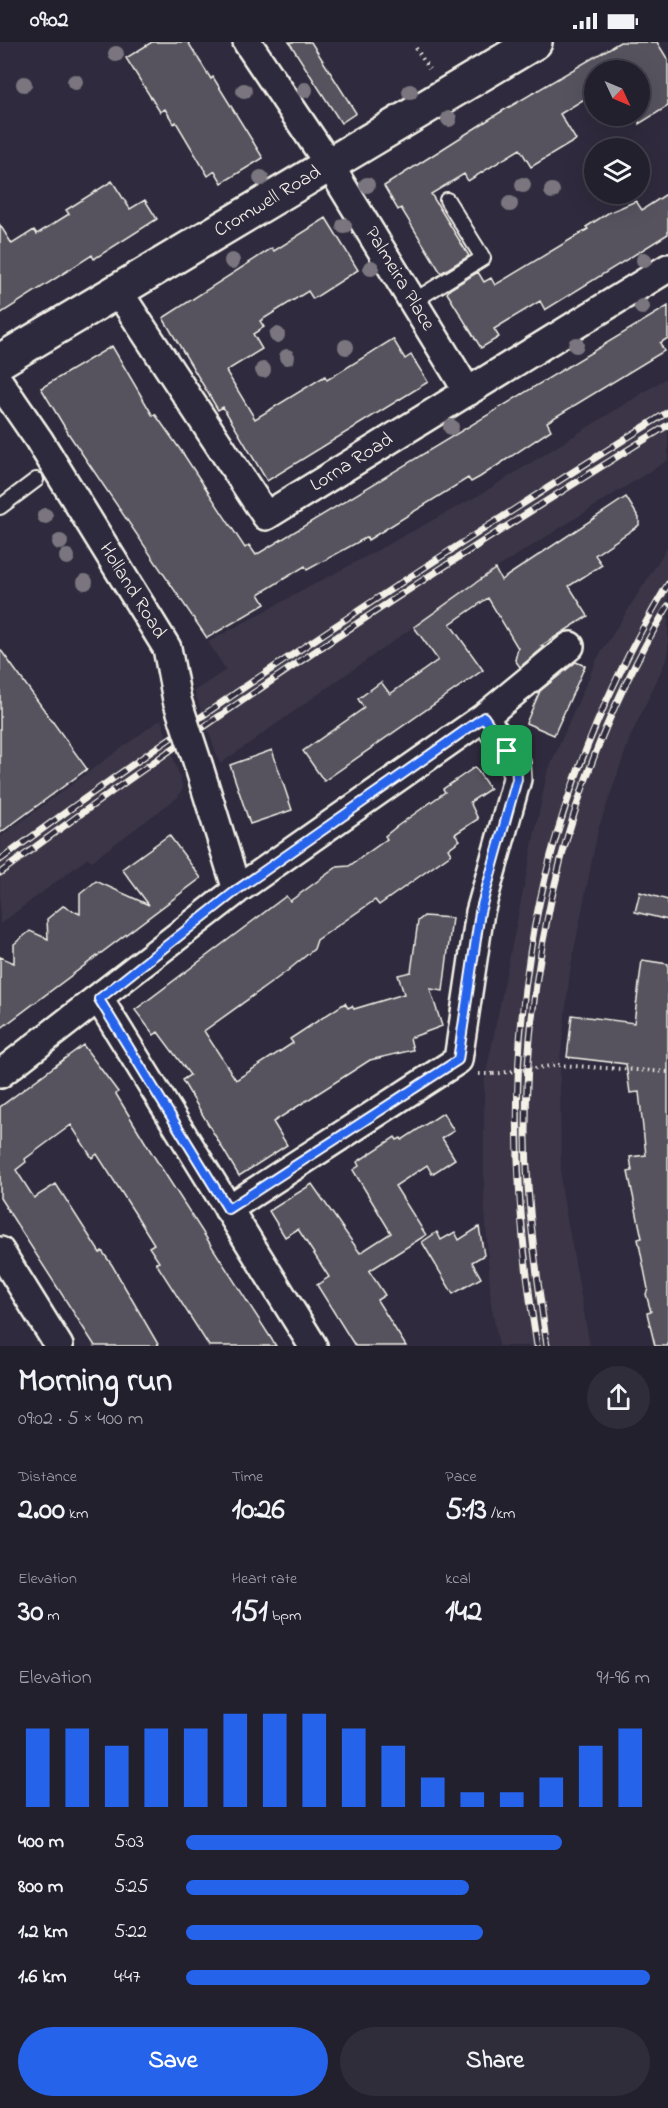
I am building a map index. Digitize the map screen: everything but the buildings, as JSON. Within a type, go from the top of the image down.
[{"type":"main road","name":"Cromwell Road","points":[[0,361],[535,42]]},
{"type":"street","name":"Palmeira Place","points":[[247,42],[330,166],[468,392]]},
{"type":"street","name":"Lorna Road","points":[[118,291],[266,516],[668,268]]},
{"type":"street","name":"Holland Road","points":[[0,384],[39,440],[167,648],[177,700],[237,890]]},
{"type":"street","points":[[0,1074],[237,890],[484,717],[570,646]]},
{"type":"street","points":[[228,1209],[458,1060],[480,912],[517,779],[516,764],[484,717]]},
{"type":"street","points":[[99,999],[313,1346]]},
{"type":"street","points":[[0,1251],[59,1346]]},
{"type":"lane","points":[[412,302],[483,258],[447,200]]},
{"type":"lane","points":[[0,507],[36,480]]},
{"type":"path","points":[[416,48],[429,69]]},
{"type":"path","points":[[493,1074],[558,1065],[668,1072]]},
{"type":"shaded area","points":[[668,377],[668,460],[495,569],[220,764],[194,691],[226,670],[208,642],[481,494]]},
{"type":"shaded area","points":[[668,546],[668,656],[630,738],[598,830],[570,971],[560,1061],[561,1185],[590,1346],[499,1346],[491,1304],[484,1194],[484,1083],[547,773],[597,659]]},
{"type":"shaded area","points":[[161,719],[183,788],[178,797],[92,861],[88,858],[0,924],[0,837]]},
{"type":"railway","points":[[0,860],[246,686],[498,520],[668,412]]},
{"type":"railway","points":[[0,873],[163,755],[329,642],[668,425]]},
{"type":"railway","points":[[537,1346],[523,1243],[517,1144],[519,1047],[530,952],[550,859],[579,767],[618,676],[668,584]]},
{"type":"railway","points":[[547,1346],[530,1216],[526,1138],[528,1069],[534,999],[545,930],[560,862],[580,795],[605,730],[634,667],[668,606]]},
{"type":"route","points":[[484,717],[507,751],[516,764],[517,779],[480,912],[458,1060],[228,1209],[99,999],[237,890],[484,717]]}]
